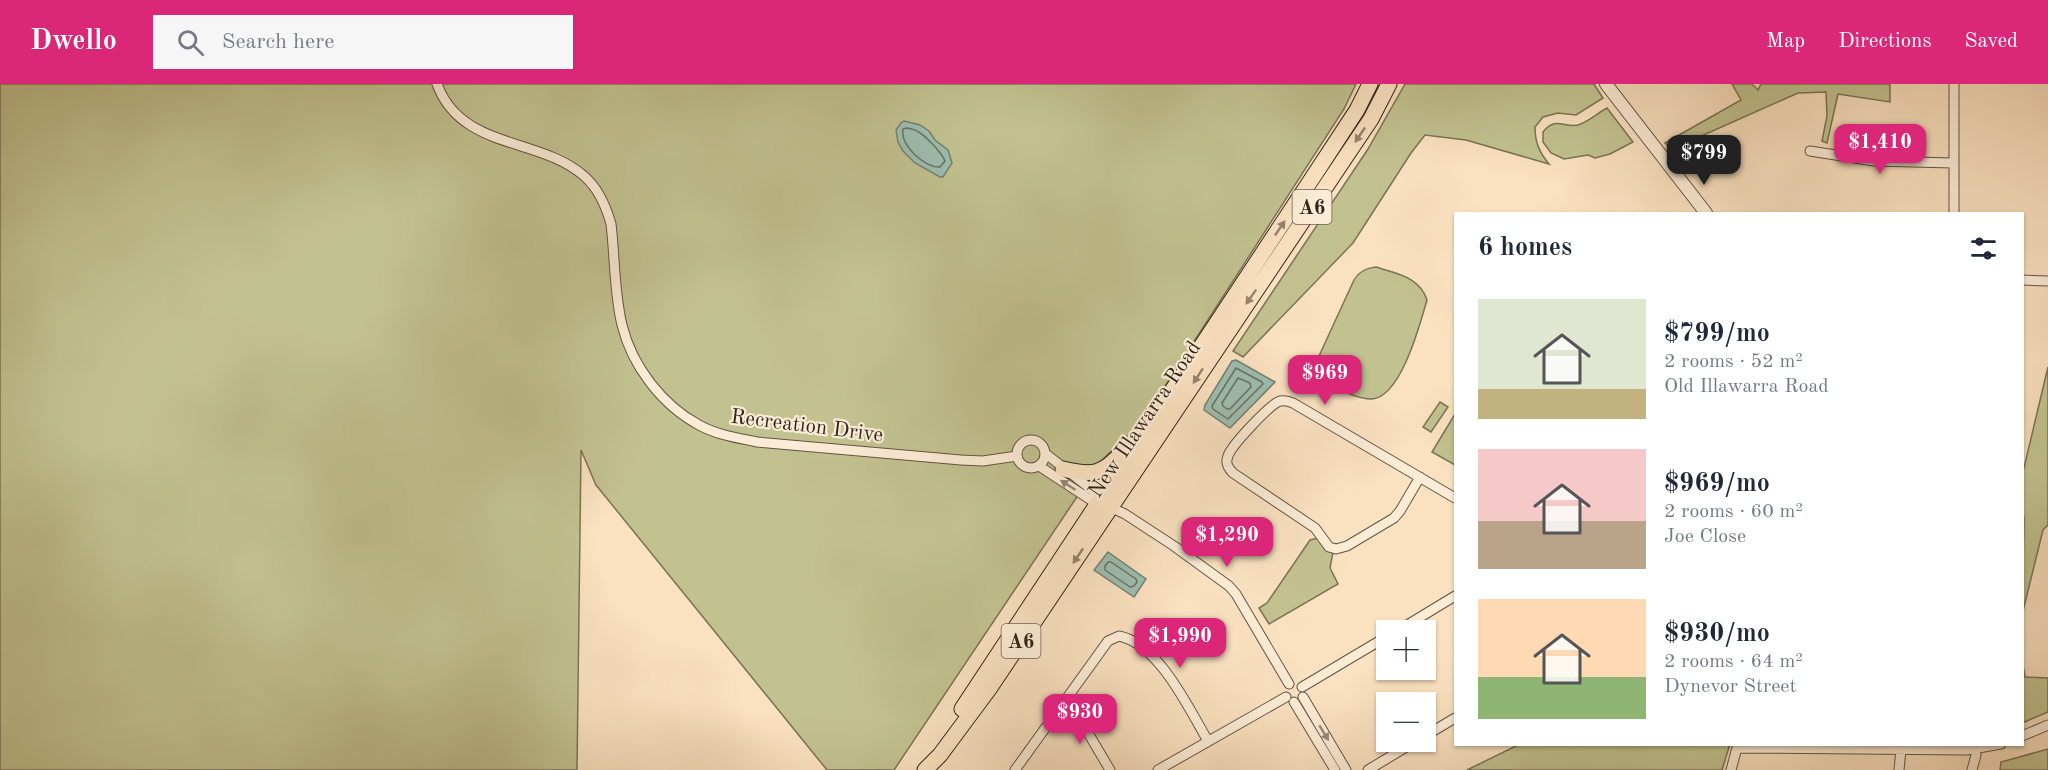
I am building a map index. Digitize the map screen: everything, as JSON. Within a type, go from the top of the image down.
[{"type":"highway","name":"New Illawarra Road","points":[[924,770],[940,755],[989,689],[1103,502],[1235,294],[1357,110],[1370,84]]},
{"type":"highway","name":"New Illawarra Road","points":[[1103,502],[1364,129],[1389,84]]},
{"type":"highway","points":[[1063,469],[1081,473],[1098,472],[1113,464],[1123,451],[1144,437]]},
{"type":"street","name":"Recreation Drive","points":[[438,84],[448,104],[473,127],[487,135],[572,167],[586,177],[597,191],[607,209],[611,224],[622,323],[635,360],[663,397],[700,426],[730,437],[757,442],[961,460],[1017,456]]},
{"type":"street","points":[[1606,84],[1705,212]]},
{"type":"street","points":[[1953,212],[1954,84]]},
{"type":"street","points":[[1810,151],[1874,161],[1953,163]]},
{"type":"street","points":[[2024,280],[2048,281]]},
{"type":"street","points":[[1420,477],[1401,512],[1347,546],[1336,549],[1329,547],[1315,528],[1233,473],[1227,465],[1228,454],[1239,439],[1273,404],[1284,401],[1293,404],[1420,477],[1454,497]]},
{"type":"street","points":[[1046,454],[1039,466],[1031,468],[1024,466],[1017,456],[1021,444],[1029,440],[1041,443],[1046,454],[1103,502]]},
{"type":"street","points":[[1039,466],[1125,514],[1229,586],[1289,684],[1298,683],[1296,696],[1335,770]]},
{"type":"street","points":[[1415,620],[1454,597]]},
{"type":"street","points":[[1016,770],[1108,641],[1119,636],[1146,651],[1164,669],[1208,741]]},
{"type":"street","points":[[1158,770],[1208,741],[1296,696],[1376,644]]},
{"type":"street","points":[[1296,696],[1346,770]]},
{"type":"street","points":[[1059,710],[1087,731],[1110,770]]},
{"type":"street","points":[[1436,729],[1454,719]]},
{"type":"street","points":[[2024,735],[2048,725]]},
{"type":"street","points":[[1731,770],[1738,746],[1901,750],[1975,749],[1991,746]]},
{"type":"street","points":[[1972,770],[1976,755],[1975,749]]},
{"type":"street","points":[[1899,770],[1901,750]]},
{"type":"street","points":[[1368,770],[1398,752]]},
{"type":"green space","points":[[0,84],[1356,84],[1344,109],[1142,422],[1101,461],[894,770],[827,770],[596,485],[581,450],[577,770],[0,770]]},
{"type":"green space","points":[[1405,84],[1594,84],[1603,98],[1576,115],[1558,113],[1543,117],[1535,127],[1536,137],[1540,151],[1549,164],[1466,140],[1425,135],[1353,243],[1243,357],[1233,351],[1368,149]]},
{"type":"green space","points":[[1732,84],[1752,84],[1758,90],[1761,84],[1890,84],[1890,102],[1838,94],[1827,143],[1822,141],[1827,116],[1826,92],[1798,93],[1672,149],[1665,143],[1741,100]]},
{"type":"green space","points":[[1607,108],[1633,142],[1610,154],[1595,158],[1588,155],[1564,159],[1551,153],[1543,142],[1543,132],[1548,127],[1556,124],[1578,125]]},
{"type":"green space","points":[[1376,267],[1400,274],[1413,281],[1424,292],[1427,300],[1408,358],[1400,373],[1392,386],[1382,395],[1372,399],[1352,395],[1320,380],[1315,367],[1354,280],[1363,270]]},
{"type":"green space","points":[[2048,367],[2048,525],[2043,530],[2024,607],[2024,517],[2024,468]]},
{"type":"green space","points":[[1440,402],[1448,407],[1431,432],[1423,427]]},
{"type":"green space","points":[[1454,416],[1454,464],[1432,452]]},
{"type":"green space","points":[[1318,538],[1333,552],[1330,568],[1338,584],[1269,624],[1259,608],[1267,603],[1310,540]]},
{"type":"green space","points":[[2024,671],[2025,677],[2048,678],[2048,712],[2024,722]]},
{"type":"green space","points":[[1516,746],[1729,746],[1722,770],[1467,770]]},
{"type":"green space","points":[[2048,749],[2048,770],[2000,770],[2001,762]]},
{"type":"water","points":[[904,121],[920,125],[948,150],[952,163],[943,177],[915,163],[903,151],[898,142],[896,130]]},
{"type":"water","points":[[1236,360],[1275,382],[1230,428],[1204,410],[1232,361]]},
{"type":"water","points":[[1108,552],[1146,579],[1134,597],[1094,570]]}]
